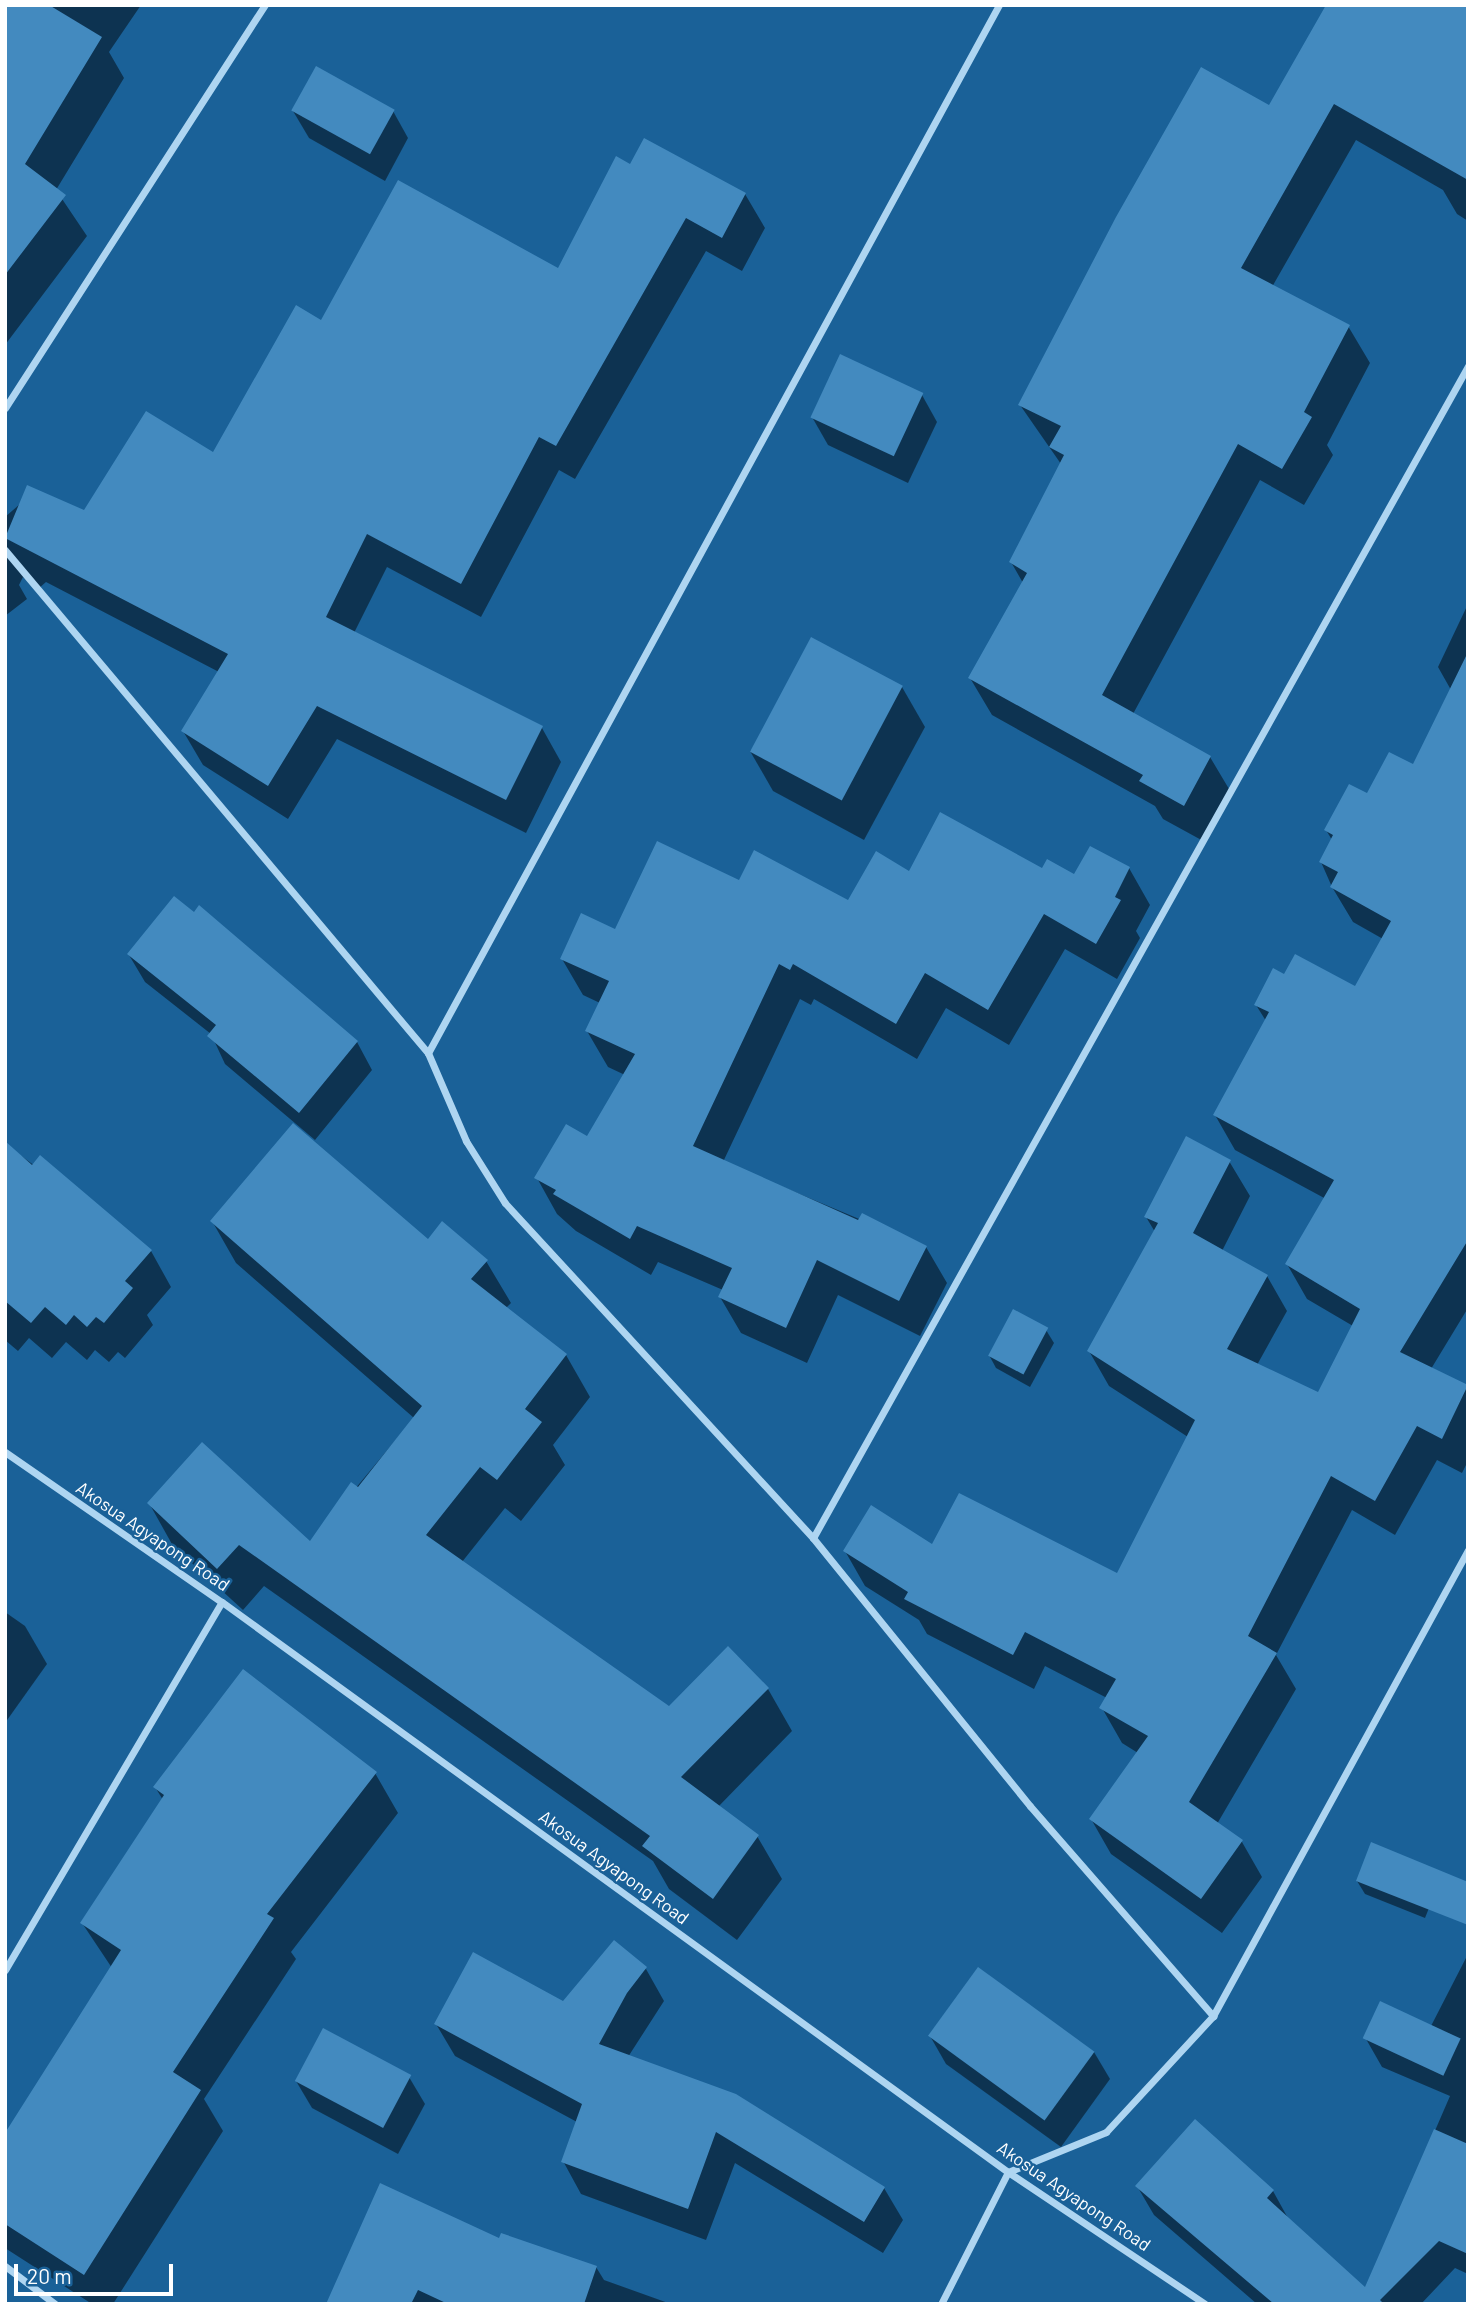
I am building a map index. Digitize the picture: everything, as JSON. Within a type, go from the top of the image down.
[{"type":"street","points":[[5,408],[265,5]]},
{"type":"street","points":[[428,1054],[999,5]]},
{"type":"street","points":[[813,1538],[1468,366]]},
{"type":"street","points":[[5,550],[428,1054],[466,1141],[505,1203],[813,1538],[1030,1806],[1213,2016]]},
{"type":"street","name":"Akosua Agyapong Road","points":[[5,1452],[222,1602],[1008,2172],[1205,2304]]},
{"type":"street","points":[[941,2304],[1008,2172],[1106,2132],[1213,2016],[1468,1550]]},
{"type":"street","points":[[5,1970],[222,1602]]},
{"type":"street","points":[[5,2266],[55,2304]]},
{"type":"building","points":[[5,5],[49,5],[102,37],[25,164],[66,195],[5,275]]},
{"type":"building","points":[[1326,5],[1468,5],[1468,180],[1334,104],[1241,268],[1350,325],[1304,412],[1312,417],[1282,469],[1238,444],[1102,695],[1211,756],[1184,806],[1139,781],[1143,775],[968,678],[1027,573],[1009,562],[1064,455],[1049,447],[1061,426],[1018,405],[1116,217],[1201,67],[1269,105]]},
{"type":"building","points":[[316,66],[395,110],[370,154],[291,111]]},
{"type":"building","points":[[644,138],[746,193],[722,238],[686,218],[556,446],[539,437],[461,584],[367,534],[326,617],[543,726],[506,800],[317,706],[268,786],[181,731],[228,654],[5,538],[27,485],[84,510],[146,411],[213,452],[296,305],[321,320],[398,180],[558,268],[616,156],[630,164]]},
{"type":"building","points":[[840,354],[923,393],[894,456],[810,417]]},
{"type":"building","points":[[811,637],[903,686],[842,801],[750,752]]},
{"type":"building","points":[[1468,652],[1468,1240],[1400,1352],[1468,1385],[1442,1439],[1417,1426],[1375,1501],[1331,1476],[1248,1636],[1277,1653],[1189,1802],[1243,1840],[1201,1899],[1089,1819],[1148,1736],[1099,1708],[1116,1679],[1025,1632],[1013,1655],[904,1599],[908,1592],[843,1551],[871,1505],[932,1544],[959,1493],[1117,1573],[1195,1420],[1087,1351],[1158,1223],[1144,1217],[1186,1136],[1231,1160],[1193,1233],[1268,1275],[1227,1349],[1318,1392],[1360,1309],[1285,1264],[1334,1180],[1213,1115],[1269,1012],[1254,1005],[1273,968],[1284,974],[1295,954],[1355,986],[1391,921],[1330,887],[1338,872],[1319,862],[1333,835],[1324,830],[1349,784],[1367,793],[1389,752],[1413,764]]},
{"type":"building","points":[[940,812],[1042,868],[1047,859],[1074,874],[1090,846],[1130,867],[1115,897],[1121,900],[1096,944],[1044,914],[988,1010],[925,973],[896,1024],[793,964],[790,970],[779,964],[693,1146],[858,1220],[862,1213],[927,1246],[899,1301],[817,1260],[786,1328],[718,1297],[732,1268],[637,1226],[630,1239],[553,1194],[556,1190],[534,1178],[566,1124],[587,1136],[635,1054],[585,1031],[609,981],[560,959],[581,913],[615,929],[657,841],[739,880],[754,850],[848,900],[876,851],[909,871]]},
{"type":"building","points":[[174,896],[194,912],[199,905],[358,1041],[299,1113],[207,1036],[216,1025],[127,954]]},
{"type":"building","points":[[293,1123],[428,1239],[442,1221],[488,1260],[471,1279],[567,1354],[525,1409],[542,1422],[497,1480],[480,1467],[426,1535],[669,1706],[728,1646],[769,1688],[681,1777],[759,1835],[713,1899],[642,1846],[650,1836],[239,1545],[217,1569],[147,1503],[202,1442],[310,1541],[351,1482],[358,1487],[422,1406],[210,1221]]},
{"type":"building","points":[[5,1141],[32,1165],[40,1155],[152,1250],[125,1281],[133,1288],[104,1323],[96,1317],[87,1327],[74,1315],[66,1325],[45,1307],[31,1323],[5,1301]]},
{"type":"building","points":[[1013,1309],[1048,1328],[1023,1375],[988,1356]]},
{"type":"building","points":[[243,1669],[377,1772],[267,1914],[274,1918],[173,2072],[201,2090],[84,2275],[5,2224],[5,2133],[121,1950],[80,1923],[164,1795],[153,1787]]},
{"type":"building","points":[[1371,1842],[1468,1882],[1468,1925],[1356,1881]]},
{"type":"building","points":[[614,1940],[647,1967],[627,1993],[599,2044],[736,2094],[885,2187],[864,2222],[716,2132],[688,2209],[561,2162],[582,2104],[434,2024],[473,1952],[563,2001]]},
{"type":"building","points":[[978,1967],[1094,2052],[1045,2120],[928,2036]]},
{"type":"building","points":[[1380,2001],[1461,2039],[1443,2076],[1363,2038]]},
{"type":"building","points":[[323,2028],[411,2075],[383,2128],[295,2081]]},
{"type":"building","points":[[1195,2119],[1274,2190],[1267,2198],[1365,2287],[1434,2129],[1468,2144],[1468,2254],[1439,2241],[1380,2300],[1384,2304],[1274,2304],[1135,2186]]},
{"type":"building","points":[[380,2183],[499,2238],[501,2233],[597,2266],[584,2304],[448,2304],[418,2290],[411,2304],[326,2304]]}]
